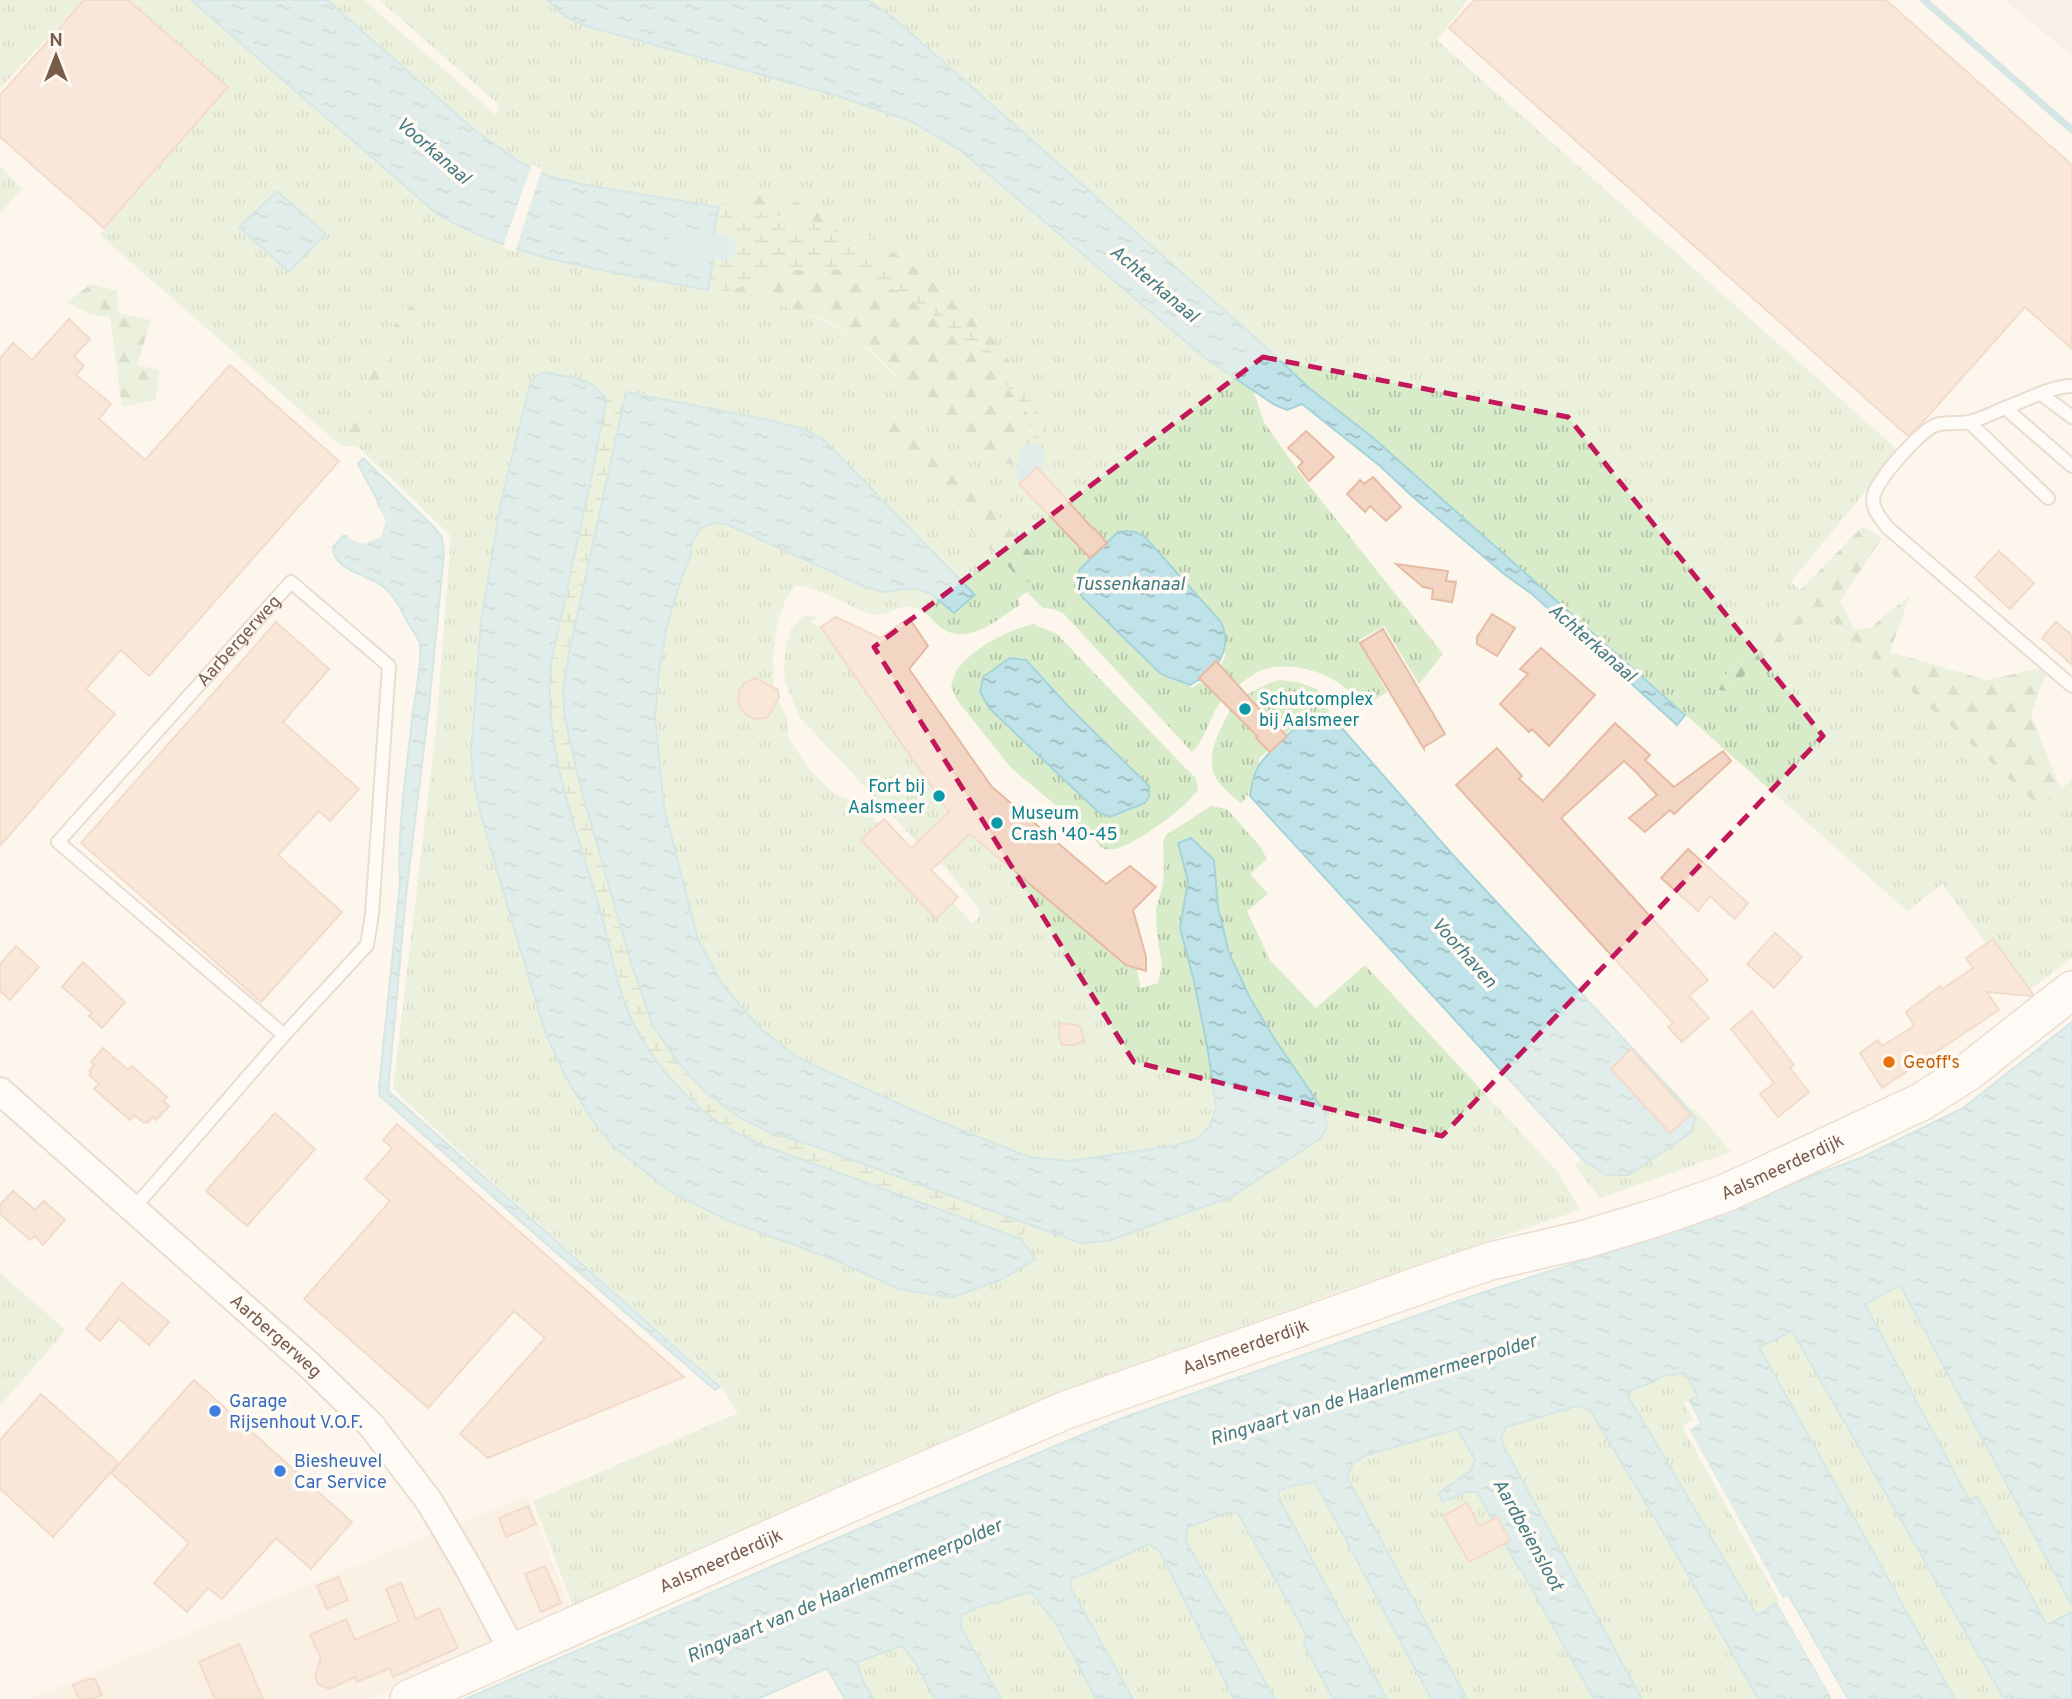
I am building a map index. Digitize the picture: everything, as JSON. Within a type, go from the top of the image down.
[{"type":"street","name":"Aalsmeerderdijk","points":[[409,1699],[1066,1410],[1491,1261],[1582,1240],[1723,1194],[1921,1102],[1968,1072],[2072,990]]},
{"type":"street","name":"Aarbergerweg","points":[[0,1091],[307,1363],[371,1426],[429,1502],[468,1567],[514,1654]]},
{"type":"lane","points":[[2072,386],[2041,394],[1969,422],[1936,425],[1913,442],[1874,494],[1877,515],[1898,536],[2072,686]]},
{"type":"lane","points":[[2041,394],[2072,417]]},
{"type":"lane","points":[[2005,408],[2072,466]]},
{"type":"lane","points":[[1969,422],[2048,498]]},
{"type":"lane","name":"Aarbergerweg","points":[[133,1209],[284,1035],[367,945],[372,914],[389,666],[291,582],[58,842],[284,1035]]},
{"type":"highlighted area","points":[[1263,357],[1568,417],[1823,736],[1442,1136],[1134,1062],[874,647]]},
{"type":"shaded area","points":[[2005,0],[2072,0],[2072,56]]},
{"type":"shaded area","points":[[527,1496],[571,1609],[370,1699],[29,1699]]},
{"type":"green space","points":[[0,0],[83,0],[0,88]]},
{"type":"green space","points":[[130,0],[191,0],[437,214],[500,244],[533,254],[567,263],[757,299],[811,316],[857,340],[961,441],[1004,463],[1027,465],[1045,437],[983,327],[929,277],[887,248],[840,220],[741,196],[719,207],[580,184],[548,176],[520,162],[477,132],[327,0],[364,0],[496,115],[499,105],[379,0],[547,0],[566,17],[586,26],[838,96],[910,121],[960,150],[1205,358],[1253,389],[1264,422],[1301,475],[1443,654],[1419,684],[1384,626],[1359,640],[1387,692],[1364,706],[1336,681],[1316,672],[1294,667],[1272,667],[1259,671],[1239,685],[1221,667],[1226,655],[1226,643],[1079,588],[1082,597],[1160,673],[1192,688],[1199,683],[1206,684],[1221,701],[1201,741],[1192,752],[1063,613],[1043,608],[1027,592],[1018,598],[1020,605],[1003,617],[983,628],[963,634],[943,629],[913,607],[874,615],[819,591],[796,586],[786,600],[776,631],[774,682],[768,716],[778,700],[787,717],[788,737],[809,769],[835,794],[860,803],[971,922],[974,923],[979,916],[978,907],[943,865],[938,864],[970,834],[1136,966],[1141,988],[1158,983],[1162,964],[1156,909],[1163,884],[1163,842],[1166,835],[1211,806],[1227,809],[1260,846],[1267,859],[1250,874],[1268,894],[1247,911],[1270,960],[1316,1008],[1365,965],[1560,1175],[1580,1210],[1329,1295],[1120,1370],[895,1461],[573,1606],[533,1501],[738,1413],[721,1386],[508,1196],[393,1089],[436,729],[451,536],[357,446],[384,366],[416,311],[405,304],[356,403],[341,446],[100,235],[228,88]],"holes":[[[537,375],[707,408],[823,439],[974,595],[954,612],[931,594],[915,588],[883,592],[863,586],[726,524],[714,523],[701,528],[692,543],[690,557],[668,622],[659,670],[655,717],[664,807],[698,939],[722,984],[761,1029],[798,1058],[924,1115],[1029,1157],[1069,1161],[1172,1146],[1195,1140],[1210,1126],[1216,1108],[1208,1051],[1180,928],[1188,881],[1178,843],[1214,860],[1218,907],[1229,952],[1250,998],[1325,1113],[1080,1243],[1029,1224],[1021,1239],[1035,1259],[899,1289],[837,1261],[726,1220],[671,1192],[592,1120],[565,1076],[545,1032],[481,816],[471,753],[481,622],[501,502],[530,384]]]},
{"type":"green space","points":[[868,0],[1468,0],[1437,40],[1899,451],[1791,582],[1800,590],[1714,688],[1727,691],[1819,608],[2039,806],[2072,780],[2072,958],[2024,994],[1942,884],[1907,911],[1371,436],[1309,388],[896,20]]},
{"type":"green space","points":[[0,166],[22,189],[0,213]]},
{"type":"green space","points":[[779,195],[840,220],[887,248],[929,277],[983,327],[1023,378],[1047,418],[1045,437],[1027,465],[1000,462],[976,452],[932,415],[871,350],[834,325],[782,305],[708,290],[729,291],[781,271],[834,268],[897,291],[927,310],[960,337],[995,373],[1027,412],[1031,455],[1038,442],[1040,425],[1037,408],[980,339],[930,293],[851,238],[744,209],[719,207],[741,196]]},
{"type":"green space","points":[[719,207],[805,220],[851,238],[930,293],[980,339],[1037,408],[1040,425],[1038,442],[1032,455],[1027,412],[995,373],[960,337],[927,310],[897,291],[834,268],[781,271],[729,291],[708,290]]},
{"type":"green space","points":[[91,284],[117,291],[118,313],[151,320],[137,365],[159,370],[156,400],[122,407],[110,317],[91,315],[67,302]]},
{"type":"green space","points":[[405,303],[417,311],[384,366],[357,446],[341,446],[356,404]]},
{"type":"green space","points":[[593,384],[626,392],[563,690],[582,793],[632,966],[653,1026],[769,1132],[1029,1224],[1021,1239],[762,1145],[729,1129],[701,1109],[676,1085],[636,1028],[620,988],[564,789],[552,724],[552,658],[606,401],[603,392]]},
{"type":"green space","points":[[890,398],[1044,567],[1026,584],[875,436]]},
{"type":"green space","points":[[1863,526],[1882,538],[1840,601],[1854,629],[1870,628],[1910,595],[1890,652],[1987,680],[2048,666],[2031,715],[2061,789],[2039,806],[1819,608],[1727,691],[1713,689],[1800,590]]},
{"type":"green space","points":[[804,615],[821,619],[810,622],[829,632],[828,637],[949,812],[917,842],[800,718],[785,683],[784,666],[791,629]]},
{"type":"green space","points":[[1033,624],[1057,634],[1196,779],[1198,790],[1183,806],[1128,844],[1115,849],[1103,849],[1085,829],[1012,769],[957,700],[951,686],[956,672],[964,662],[1002,635]],"holes":[[[1026,660],[1149,796],[1145,803],[1110,817]]]},
{"type":"green space","points":[[1280,680],[1317,689],[1333,719],[1298,726],[1296,724],[1285,734],[1246,695]]},
{"type":"green space","points":[[1231,709],[1268,750],[1258,760],[1260,762],[1250,790],[1241,804],[1219,782],[1212,766],[1213,749]]},
{"type":"green space","points":[[1686,1107],[1695,1109],[1731,1152],[1600,1198],[1574,1165],[1583,1160],[1606,1175],[1629,1175],[1690,1133],[1696,1119]]},
{"type":"green space","points":[[0,1273],[66,1330],[0,1406]]},
{"type":"green space","points":[[1900,1285],[2072,1606],[2072,1612],[2047,1626],[1978,1496],[1970,1500],[1864,1304]]},
{"type":"green space","points":[[1793,1331],[2004,1699],[1955,1699],[1759,1347]]},
{"type":"green space","points":[[1686,1373],[1698,1396],[1684,1403],[1693,1420],[1682,1426],[1779,1601],[1758,1615],[1625,1392],[1663,1376]]},
{"type":"green space","points":[[1577,1406],[1589,1409],[1679,1559],[1758,1699],[1642,1699],[1500,1437],[1506,1427]]},
{"type":"green space","points":[[1458,1429],[1475,1459],[1442,1501],[1466,1492],[1477,1492],[1594,1699],[1467,1699],[1347,1477],[1353,1463],[1367,1455]]},
{"type":"green space","points":[[1315,1482],[1431,1699],[1387,1699],[1284,1510],[1277,1492],[1291,1486]]},
{"type":"green space","points":[[1238,1512],[1306,1634],[1304,1645],[1333,1699],[1275,1699],[1186,1541],[1187,1528],[1226,1513]]},
{"type":"green space","points":[[1149,1544],[1159,1552],[1234,1699],[1133,1699],[1070,1588],[1072,1578]]},
{"type":"green space","points":[[1031,1591],[1057,1625],[1096,1699],[1001,1699],[961,1627],[962,1615]]},
{"type":"green space","points":[[902,1646],[913,1659],[935,1699],[874,1699],[863,1681],[857,1662]]},
{"type":"water","points":[[191,0],[327,0],[477,132],[520,162],[548,176],[580,184],[719,207],[708,290],[604,271],[534,254],[501,244],[437,214]]},
{"type":"water","name":"Achterkanaal","points":[[547,0],[868,0],[896,20],[1309,388],[1371,436],[1685,715],[1677,725],[1532,594],[1504,574],[1380,466],[1302,404],[1287,410],[1275,405],[1205,358],[960,150],[910,121],[838,96],[586,26],[566,17]]},
{"type":"water","points":[[277,191],[326,234],[289,272],[239,227]]},
{"type":"water","points":[[546,372],[589,383],[602,393],[606,401],[552,658],[550,691],[556,756],[564,789],[620,988],[636,1028],[676,1085],[701,1109],[729,1129],[762,1145],[1021,1239],[1036,1259],[1000,1280],[950,1298],[899,1289],[837,1261],[727,1220],[671,1192],[613,1146],[592,1120],[565,1076],[545,1032],[481,816],[471,753],[481,622],[501,502],[530,384],[537,375]]},
{"type":"water","points":[[626,392],[774,421],[803,429],[823,439],[975,595],[954,613],[931,594],[915,588],[883,592],[863,586],[726,524],[714,523],[701,528],[692,543],[690,557],[668,622],[659,670],[655,717],[664,807],[698,939],[722,984],[761,1029],[798,1058],[924,1115],[1029,1157],[1069,1161],[1172,1146],[1195,1140],[1210,1126],[1216,1108],[1194,981],[1180,928],[1188,881],[1178,843],[1191,838],[1214,860],[1218,907],[1229,953],[1250,998],[1325,1113],[1327,1128],[1321,1138],[1231,1197],[1108,1241],[1080,1243],[769,1132],[739,1117],[710,1096],[679,1064],[653,1026],[632,966],[582,793],[565,719],[563,690],[569,653]]},
{"type":"water","points":[[363,458],[434,527],[442,537],[444,554],[406,896],[388,1091],[720,1387],[715,1390],[380,1096],[400,883],[403,797],[420,648],[417,637],[389,592],[378,583],[345,567],[335,555],[333,547],[343,536],[377,536],[380,511],[377,499],[358,464]]},
{"type":"water","name":"Tussenkanaal","points":[[1126,531],[1144,536],[1221,622],[1225,639],[1223,654],[1204,680],[1190,685],[1160,673],[1082,597],[1077,579],[1080,569],[1118,532]]},
{"type":"water","points":[[1010,658],[1026,660],[1149,786],[1149,796],[1145,803],[1110,817],[1098,812],[989,708],[980,692],[983,677]]},
{"type":"water","name":"Voorhaven","points":[[1334,719],[1452,854],[1685,1105],[1696,1119],[1690,1133],[1629,1175],[1606,1175],[1583,1160],[1250,796],[1257,770],[1272,748],[1298,726]]},
{"type":"water","points":[[2072,1022],[2072,1606],[1900,1285],[1865,1304],[1969,1500],[1977,1496],[2047,1625],[2072,1612],[2072,1699],[2004,1699],[1792,1331],[1759,1347],[1955,1699],[1847,1699],[1789,1596],[1783,1599],[1689,1429],[1700,1423],[1689,1401],[1698,1396],[1685,1373],[1663,1376],[1626,1392],[1757,1615],[1777,1603],[1832,1699],[1758,1699],[1590,1410],[1577,1406],[1506,1427],[1501,1437],[1642,1699],[1594,1699],[1477,1492],[1466,1492],[1442,1502],[1439,1493],[1470,1471],[1475,1460],[1457,1429],[1367,1455],[1353,1463],[1347,1477],[1467,1699],[1431,1699],[1315,1482],[1278,1491],[1280,1500],[1387,1699],[1333,1699],[1304,1644],[1306,1634],[1237,1512],[1226,1513],[1187,1528],[1186,1541],[1275,1699],[1234,1699],[1160,1552],[1149,1544],[1072,1578],[1070,1587],[1133,1699],[1096,1699],[1057,1625],[1031,1592],[976,1608],[962,1615],[961,1627],[1001,1699],[935,1699],[913,1659],[902,1646],[857,1662],[863,1681],[874,1699],[845,1699],[827,1668],[758,1699],[465,1699],[1122,1418],[1481,1293],[1698,1224],[1790,1184],[1863,1157],[1963,1108]]},
{"type":"pier","points":[[532,164],[542,169],[515,252],[503,247]]},
{"type":"pier","points":[[375,505],[378,505],[386,521],[381,537],[363,544],[349,539],[345,531],[360,535],[375,533],[378,521]]},
{"type":"pier","points":[[1689,1401],[1700,1423],[1690,1430],[1783,1598],[1788,1596],[1847,1699],[1843,1699],[1787,1601],[1780,1600],[1686,1431],[1687,1427],[1696,1421],[1686,1402]]},
{"type":"pier","points":[[1779,1600],[1836,1699],[1832,1699],[1777,1603]]},
{"type":"building","points":[[84,0],[128,0],[228,87],[104,228],[0,137],[0,95]]},
{"type":"building","points":[[1474,0],[1886,0],[2072,165],[2072,349],[2025,307],[1908,436],[1449,28]]},
{"type":"building","points":[[69,319],[90,339],[74,356],[84,366],[76,375],[111,404],[99,419],[145,460],[230,365],[339,461],[149,676],[121,650],[86,689],[115,714],[0,846],[0,358],[13,343],[32,360]]},
{"type":"building","points":[[1306,431],[1334,457],[1309,481],[1298,467],[1303,462],[1288,448]]},
{"type":"building","points":[[1037,467],[1107,543],[1090,558],[1019,484]]},
{"type":"building","points":[[1373,477],[1401,507],[1386,521],[1370,506],[1365,512],[1347,494],[1360,480],[1364,484]]},
{"type":"building","points":[[1999,551],[2034,583],[2010,609],[1975,577]]},
{"type":"building","points":[[1396,564],[1448,571],[1446,581],[1456,582],[1452,602],[1432,599],[1433,589],[1423,587]]},
{"type":"building","points":[[1492,614],[1515,628],[1497,656],[1477,644],[1477,637]]},
{"type":"building","points":[[836,617],[880,638],[909,618],[928,646],[909,669],[992,787],[1106,884],[1130,866],[1156,887],[1133,910],[1146,957],[1146,971],[1126,965],[970,834],[931,870],[958,897],[936,919],[861,840],[884,819],[911,848],[949,812],[821,627]]},
{"type":"building","points":[[276,622],[329,669],[283,722],[359,789],[330,821],[319,811],[278,855],[342,912],[261,1002],[81,843]]},
{"type":"building","points":[[2056,622],[2072,635],[2072,665],[2042,638]]},
{"type":"building","points":[[1383,629],[1445,734],[1424,749],[1360,643]]},
{"type":"building","points":[[1541,648],[1595,695],[1549,746],[1532,729],[1529,732],[1500,704],[1528,674],[1520,669]]},
{"type":"building","name":"Schutcomplex bij Aalsmeer","points":[[1216,661],[1287,736],[1270,752],[1199,678]]},
{"type":"building","points":[[755,678],[778,690],[779,697],[768,717],[760,719],[745,714],[738,699],[744,683]]},
{"type":"building","points":[[1615,723],[1650,755],[1645,760],[1674,787],[1723,751],[1731,761],[1674,814],[1670,810],[1645,832],[1629,818],[1657,795],[1624,761],[1561,818],[1708,980],[1689,996],[1709,1018],[1682,1042],[1668,1027],[1673,1023],[1456,785],[1497,748],[1522,776],[1519,779],[1543,801]]},
{"type":"building","points":[[1688,849],[1748,903],[1735,919],[1710,896],[1698,911],[1661,878]]},
{"type":"building","points":[[1775,933],[1802,957],[1774,988],[1747,964]]},
{"type":"building","points":[[1993,939],[2033,994],[1987,992],[1999,1010],[1882,1088],[1860,1053],[1878,1040],[1882,1046],[1914,1026],[1906,1012],[1940,986],[1942,989],[1973,968],[1966,958]]},
{"type":"building","points":[[16,946],[39,967],[10,1000],[0,991],[0,964]]},
{"type":"building","points":[[83,962],[125,1002],[102,1028],[89,1016],[92,1013],[62,987]]},
{"type":"building","points":[[1752,1011],[1794,1065],[1790,1068],[1809,1092],[1778,1117],[1760,1094],[1774,1083],[1731,1029]]},
{"type":"building","points":[[1060,1023],[1077,1025],[1081,1028],[1084,1040],[1075,1045],[1062,1045]]},
{"type":"building","points":[[103,1048],[128,1070],[132,1066],[167,1097],[163,1101],[169,1106],[156,1120],[153,1117],[148,1123],[144,1123],[134,1115],[130,1120],[94,1089],[99,1084],[89,1075],[89,1071],[94,1065],[91,1062]]},
{"type":"building","points":[[1631,1049],[1690,1115],[1670,1133],[1611,1069]]},
{"type":"building","points":[[275,1113],[315,1149],[247,1226],[206,1191]]},
{"type":"building","points":[[397,1124],[684,1377],[488,1458],[460,1434],[545,1338],[514,1311],[428,1408],[304,1299],[390,1201],[365,1179],[392,1148],[383,1140]]},
{"type":"building","points":[[13,1191],[35,1210],[44,1201],[65,1220],[43,1245],[35,1236],[30,1240],[0,1214],[0,1205]]},
{"type":"building","points":[[122,1283],[169,1322],[149,1345],[119,1319],[100,1341],[86,1329]]},
{"type":"building","points":[[194,1380],[352,1522],[311,1569],[276,1538],[222,1599],[208,1588],[187,1612],[154,1583],[189,1543],[111,1473]]},
{"type":"building","points":[[41,1394],[119,1463],[53,1537],[0,1489],[0,1440]]},
{"type":"building","points":[[1467,1503],[1479,1526],[1497,1517],[1510,1541],[1469,1562],[1443,1516]]},
{"type":"building","points":[[528,1506],[536,1524],[506,1537],[499,1518]]},
{"type":"building","points":[[545,1566],[561,1603],[541,1612],[525,1574]]},
{"type":"building","points":[[338,1577],[348,1600],[327,1609],[317,1586]]},
{"type":"building","points":[[401,1583],[416,1619],[439,1608],[458,1648],[393,1677],[390,1668],[357,1682],[355,1677],[329,1689],[318,1684],[315,1676],[321,1658],[310,1635],[346,1619],[355,1640],[399,1621],[386,1589]]},
{"type":"building","points":[[239,1644],[263,1699],[215,1699],[199,1662]]},
{"type":"building","points":[[95,1679],[102,1695],[79,1699],[73,1685]]},
{"type":"waterway","points":[[1924,0],[2072,130]]},
{"type":"waterway","name":"Voorkanaal","points":[[681,239],[724,248]]},
{"type":"waterway","points":[[1032,455],[1029,475],[1051,499]]},
{"type":"place","name":"Schutcomplex bij Aalsmeer","points":[[1245,709]]},
{"type":"place","name":"Fort bij Aalsmeer","points":[[939,796]]},
{"type":"place","name":"Museum Crash '40-45","points":[[997,823]]},
{"type":"place","name":"Geoff's","points":[[1889,1062]]},
{"type":"place","name":"Garage Rijsenhout V.O.F.","points":[[215,1411]]},
{"type":"place","name":"Biesheuvel Car Service","points":[[280,1471]]},
{"type":"water label","name":"Ringvaart van de Haarlemmermeerpolder","points":[[1373,1389]]},
{"type":"water label","name":"Aardbeiensloot","points":[[1529,1534]]},
{"type":"water label","name":"Ringvaart van de Haarlemmermeerpolder","points":[[844,1590]]}]
